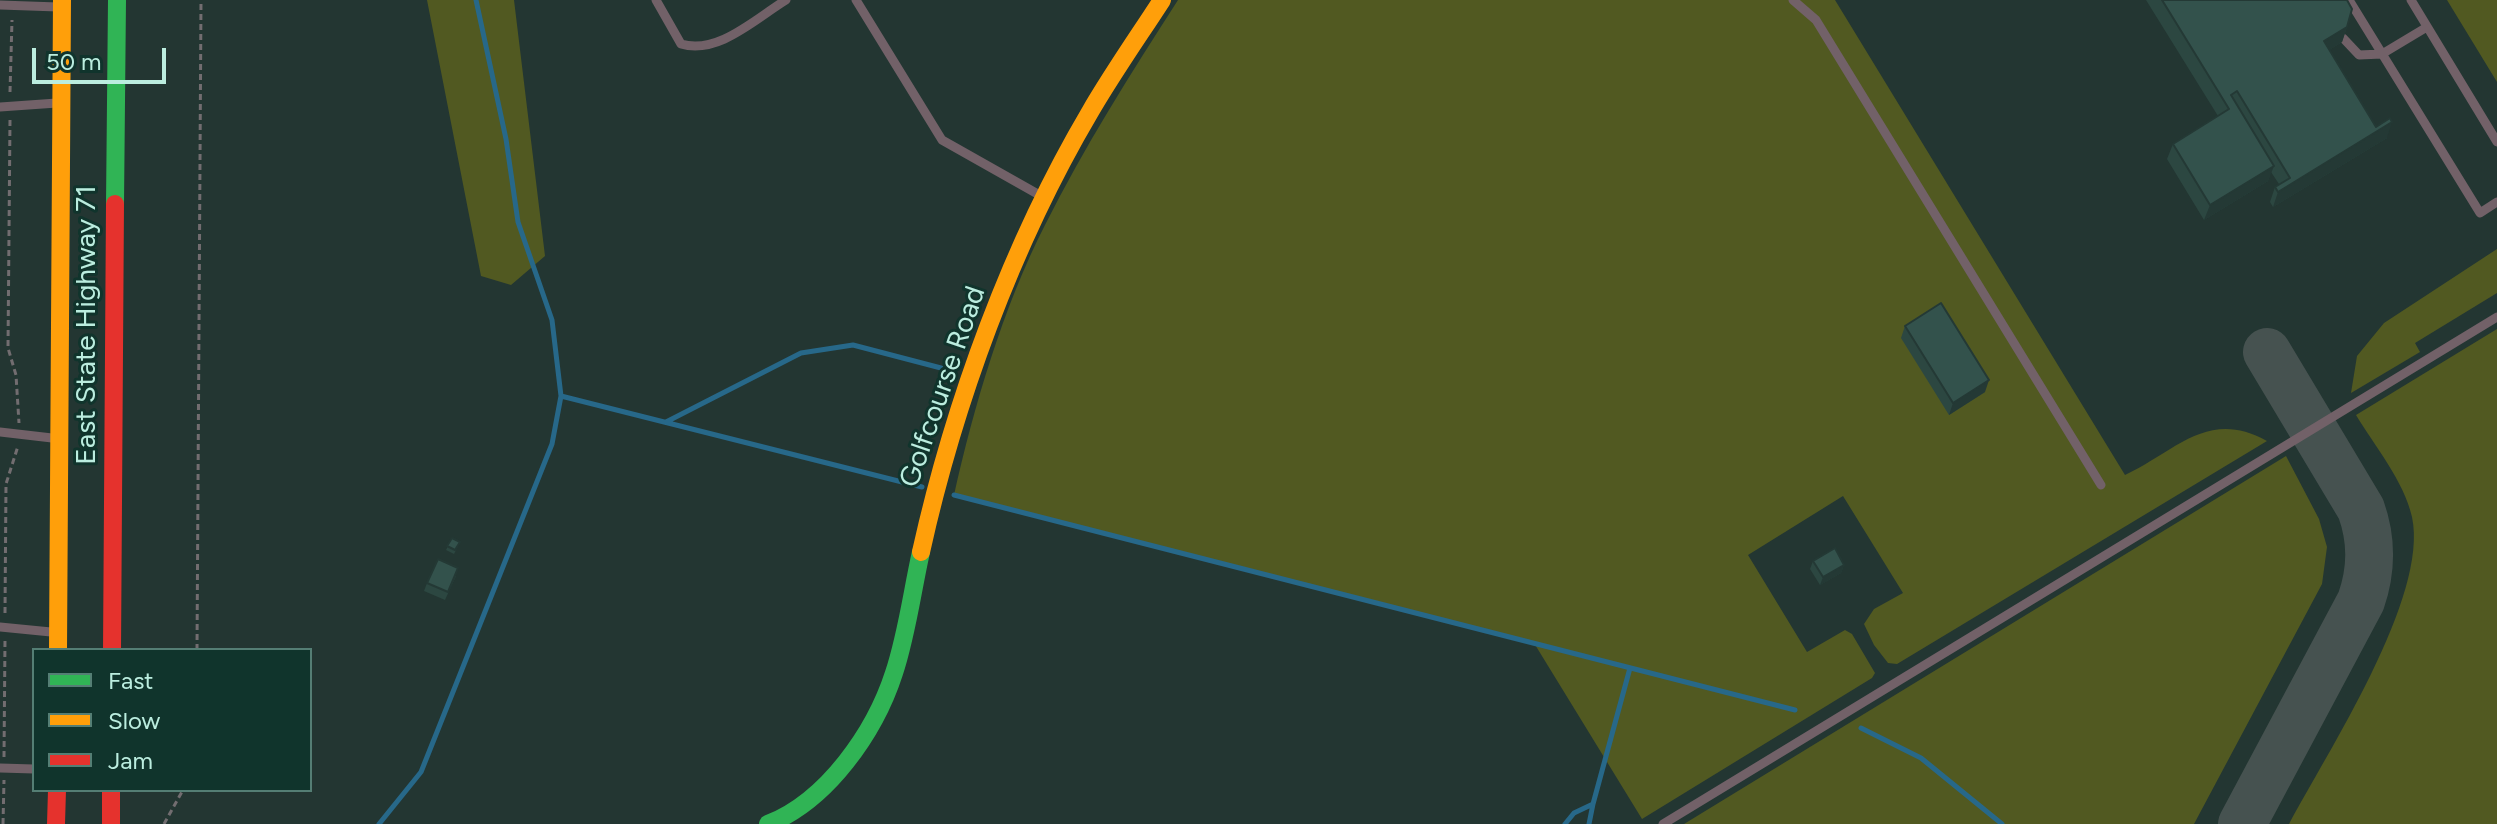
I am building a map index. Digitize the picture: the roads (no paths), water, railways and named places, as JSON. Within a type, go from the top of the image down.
[{"type":"main road","points":[[96,648],[100,0]]},
{"type":"main road","name":"East State Highway 71","points":[[112,648],[117,0]]},
{"type":"main road","name":"Golfcourse Road","points":[[768,824],[794,814],[854,755],[894,674],[932,501],[961,402],[1027,235],[1089,113],[1162,0]]},
{"type":"main road","name":"East State Highway 71","points":[[58,641],[62,3]]},
{"type":"main road","points":[[56,824],[57,792]]},
{"type":"main road","points":[[94,824],[95,792]]},
{"type":"main road","points":[[111,792],[111,824]]},
{"type":"lane","points":[[656,0],[681,44],[695,48],[711,46],[780,2]]},
{"type":"lane","points":[[856,0],[942,140],[1046,198]]},
{"type":"lane","points":[[1793,0],[1816,20],[2101,485]]},
{"type":"lane","points":[[2349,0],[2480,213],[2497,202]]},
{"type":"lane","points":[[2411,0],[2497,142]]},
{"type":"lane","points":[[0,5],[62,3]]},
{"type":"lane","points":[[2343,38],[2359,55],[2382,54],[2427,27]]},
{"type":"lane","points":[[5,107],[62,103]]},
{"type":"lane","points":[[1663,824],[2497,317]]},
{"type":"lane","points":[[0,432],[59,439]]},
{"type":"lane","points":[[3,628],[58,641]]},
{"type":"lane","points":[[2,768],[32,769]]},
{"type":"waterway","points":[[379,824],[421,772],[552,444],[561,396],[552,320],[518,222],[506,139],[476,0]]},
{"type":"waterway","points":[[666,422],[801,353],[853,345],[941,368]]},
{"type":"waterway","points":[[561,396],[922,487]]},
{"type":"waterway","points":[[954,495],[1795,710]]},
{"type":"waterway","points":[[1565,824],[1574,813],[1593,804],[1630,668]]},
{"type":"waterway","points":[[1861,728],[1921,758],[2002,824]]},
{"type":"waterway","points":[[1589,824],[1593,804]]}]
